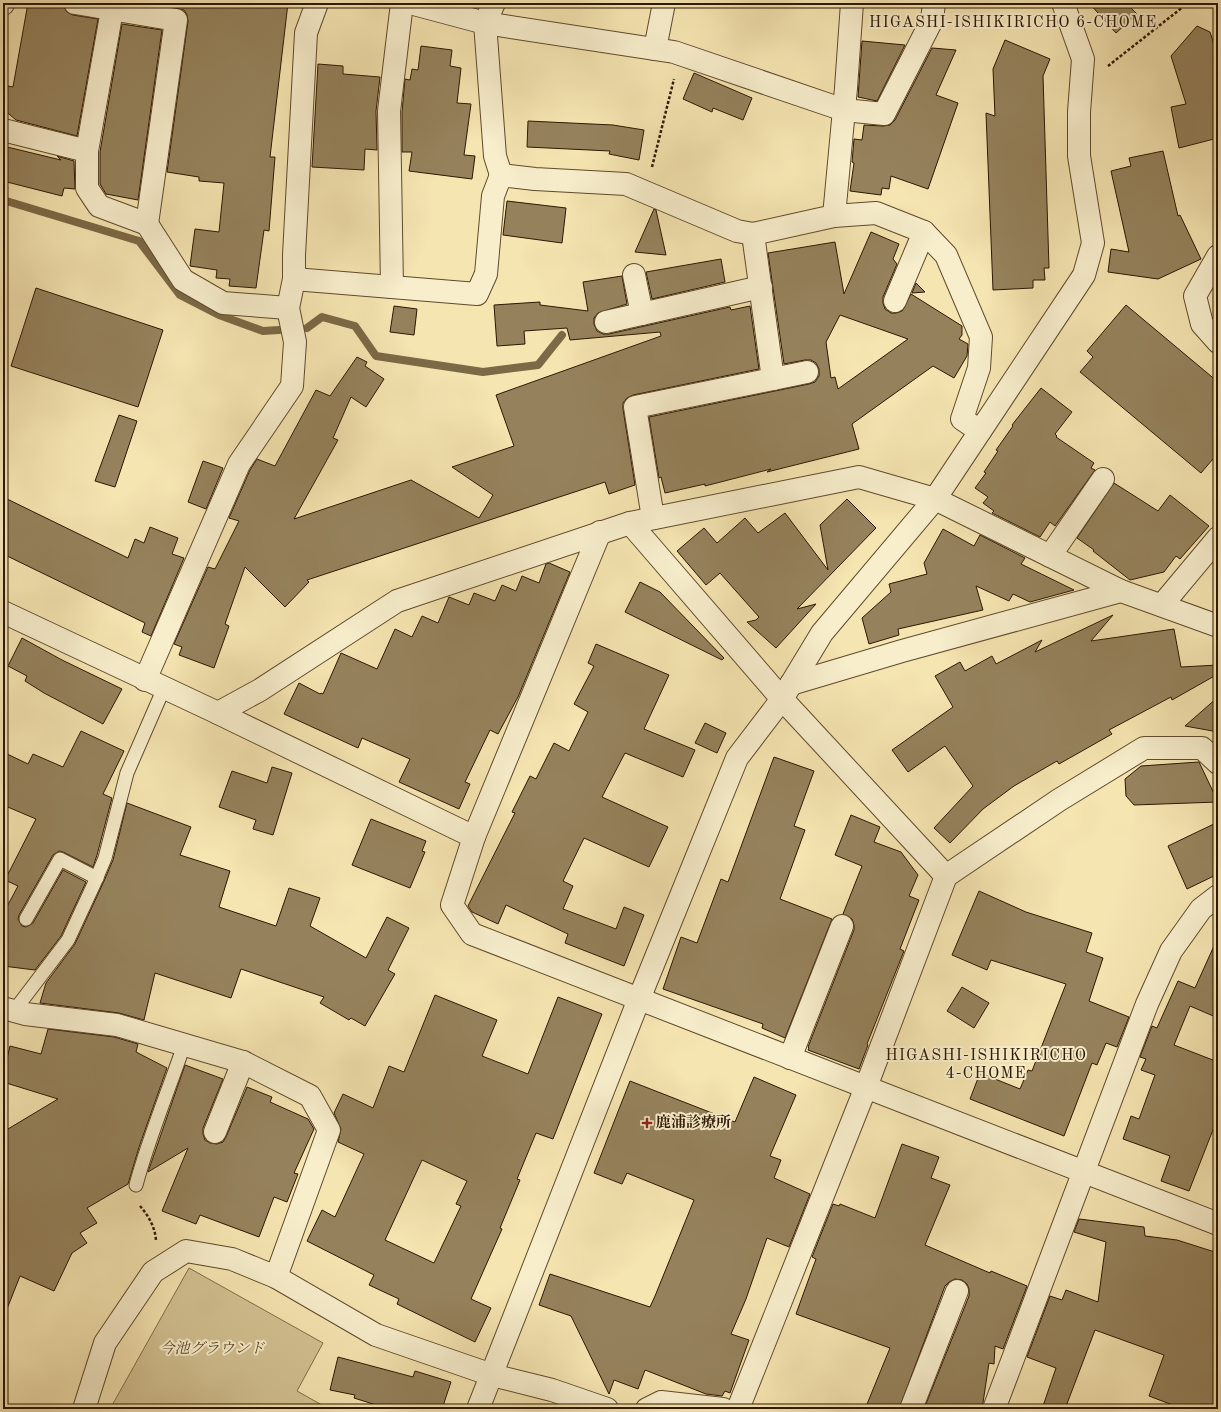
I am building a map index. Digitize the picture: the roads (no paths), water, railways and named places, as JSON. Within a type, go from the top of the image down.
[{"type":"street","points":[[75,3],[112,10],[138,9],[176,20],[147,224]]},
{"type":"street","points":[[155,684],[239,464],[292,386],[295,342],[288,308],[294,279],[306,34],[317,3]]},
{"type":"street","points":[[294,279],[476,294],[486,274],[493,196],[501,174],[495,156],[485,23],[494,3]]},
{"type":"street","points":[[655,49],[664,3]]},
{"type":"street","points":[[834,216],[852,3]]},
{"type":"street","points":[[392,287],[389,111],[414,4],[485,23],[680,53],[844,110],[884,114],[932,20],[934,3]]},
{"type":"street","points":[[478,1409],[639,999],[738,758],[786,692],[822,633],[935,499],[1084,276],[1093,243],[1079,156],[1083,59],[1062,3]]},
{"type":"street","points":[[112,10],[87,151],[87,188],[99,206],[147,224],[183,280],[223,303],[288,308]]},
{"type":"street","points":[[3,130],[87,151]]},
{"type":"street","points":[[501,174],[535,179],[626,184],[737,231],[753,234],[834,216],[876,213],[924,232],[946,255],[981,337],[979,368],[962,419],[980,431]]},
{"type":"street","points":[[895,301],[924,232]]},
{"type":"street","points":[[753,234],[773,379]]},
{"type":"street","points":[[1218,256],[1195,296],[1202,324],[1218,342]]},
{"type":"street","points":[[634,275],[642,314]]},
{"type":"street","points":[[606,322],[761,287]]},
{"type":"street","points":[[653,518],[635,407],[807,372]]},
{"type":"street","points":[[218,713],[260,690],[397,601],[630,523],[859,477],[935,499],[1121,592],[1162,605],[1218,626]]},
{"type":"street","points":[[1050,556],[1103,478]]},
{"type":"street","points":[[630,523],[786,692],[946,876]]},
{"type":"street","points":[[600,532],[474,837],[452,905],[472,934],[1218,1224]]},
{"type":"street","points":[[1162,605],[1218,538]]},
{"type":"street","points":[[786,692],[902,651],[1121,592]]},
{"type":"street","points":[[3,612],[218,713],[474,837]]},
{"type":"street","points":[[738,1409],[866,1088],[946,876],[1059,800],[1144,748],[1202,748],[1218,763]]},
{"type":"street","points":[[994,1409],[1147,1004],[1171,951],[1201,909],[1218,896]]},
{"type":"street","points":[[790,1058],[842,926]]},
{"type":"street","points":[[8,1009],[25,1014],[117,1025],[184,1044],[243,1062],[310,1096],[329,1130],[276,1277]]},
{"type":"street","points":[[215,1132],[243,1062]]},
{"type":"street","points":[[84,1409],[105,1343],[154,1272],[186,1251],[232,1260],[276,1277],[376,1335],[492,1374],[552,1390],[607,1409]]},
{"type":"street","points":[[911,1409],[957,1291]]},
{"type":"street","points":[[647,1409],[661,1402],[723,1409]]},
{"type":"lane","points":[[8,1009],[68,940],[97,878],[105,858],[128,773],[155,684]]},
{"type":"lane","points":[[26,919],[60,859],[97,878]]},
{"type":"lane","points":[[136,1185],[148,1142],[172,1081],[184,1044]]},
{"type":"waterway","points":[[3,200],[139,241],[180,295],[219,315],[263,331],[279,330]]},
{"type":"waterway","points":[[307,328],[322,317],[355,326],[376,356],[483,372],[538,365],[562,335]]},
{"type":"place","name":"鹿浦診療所","points":[[647,1123]]},
{"type":"district","name":"HIGASHI-ISHIKIRICHO 6-CHOME","points":[[1013,23]]},
{"type":"district","name":"HIGASHI-ISHIKIRICHO 4-CHOME","points":[[986,1065]]},
{"type":"park label","name":"今池グラウンド","points":[[212,1349]]}]
